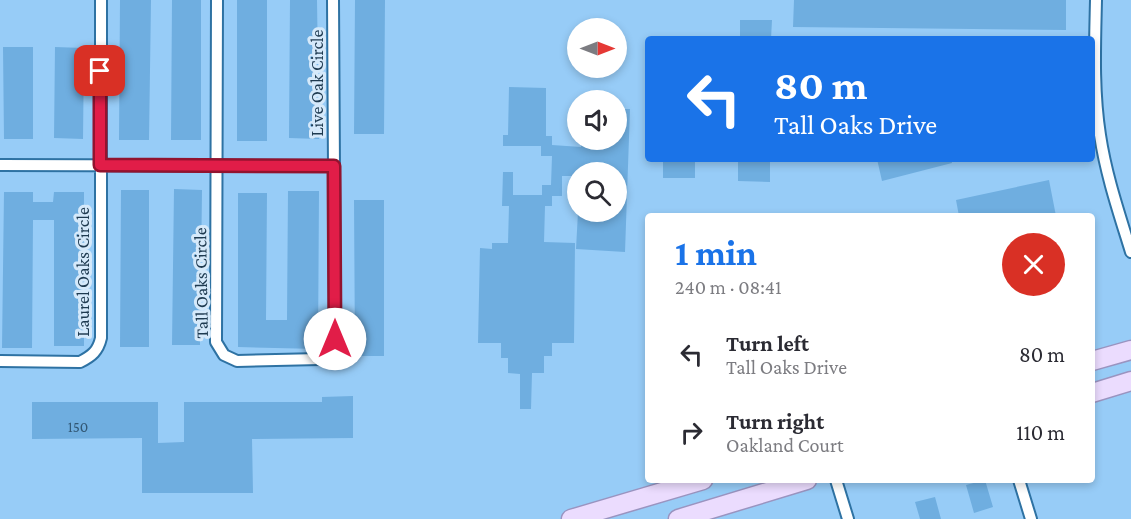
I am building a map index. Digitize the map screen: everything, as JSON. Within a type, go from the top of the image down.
[{"type":"main road","points":[[1095,361],[1131,350]]},
{"type":"main road","points":[[1095,392],[1131,381]]},
{"type":"main road","points":[[571,519],[693,483]]},
{"type":"main road","points":[[678,519],[702,516],[791,483]]},
{"type":"street","points":[[100,165],[101,0]]},
{"type":"street","points":[[216,165],[218,0]]},
{"type":"street","name":"Live Oak Circle","points":[[333,0],[334,166]]},
{"type":"street","points":[[1096,0],[1095,79],[1100,136],[1107,173],[1131,252]]},
{"type":"street","points":[[0,165],[334,166]]},
{"type":"street","name":"Laurel Oaks Circle","points":[[0,361],[80,362],[90,357],[98,349],[101,338],[100,165]]},
{"type":"street","name":"Tall Oaks Circle","points":[[216,165],[216,342],[224,355],[237,361],[320,359],[330,351],[335,339],[334,166]]},
{"type":"street","points":[[837,483],[848,519]]},
{"type":"street","points":[[1020,483],[1031,519]]},
{"type":"building","points":[[120,0],[151,0],[149,140],[119,140]]},
{"type":"building","points":[[172,0],[201,0],[201,140],[171,140]]},
{"type":"building","points":[[237,0],[267,0],[267,141],[237,141]]},
{"type":"building","points":[[290,0],[317,0],[319,139],[289,138]]},
{"type":"building","points":[[355,0],[385,0],[384,134],[354,134]]},
{"type":"building","points":[[794,0],[1066,0],[1066,30],[793,27]]},
{"type":"building","points":[[740,20],[772,20],[771,36],[740,36]]},
{"type":"building","points":[[3,47],[33,47],[33,139],[4,139]]},
{"type":"building","points":[[55,47],[84,48],[83,139],[54,138]]},
{"type":"building","points":[[509,87],[546,88],[546,136],[552,136],[552,145],[567,146],[567,150],[627,150],[627,109],[630,109],[627,195],[627,162],[567,162],[567,176],[562,176],[562,196],[552,196],[552,206],[545,206],[544,242],[575,243],[574,343],[552,343],[552,356],[544,356],[544,373],[532,373],[531,409],[520,409],[520,374],[508,373],[508,358],[501,358],[501,343],[478,343],[480,248],[492,249],[492,243],[508,243],[509,206],[502,206],[503,172],[513,172],[513,195],[542,195],[542,185],[551,185],[552,156],[541,156],[541,146],[503,146],[503,135],[508,135]]},
{"type":"building","points":[[663,162],[695,162],[695,178],[663,178]]},
{"type":"building","points":[[738,162],[770,162],[770,182],[738,181]]},
{"type":"building","points":[[878,162],[952,162],[952,163],[882,181]]},
{"type":"building","points":[[1049,180],[1055,213],[958,213],[956,200]]},
{"type":"building","points":[[174,189],[202,190],[200,345],[172,345]]},
{"type":"building","points":[[121,190],[149,190],[149,347],[120,347]]},
{"type":"building","points":[[288,191],[319,191],[318,349],[238,347],[238,193],[267,193],[266,320],[287,320]]},
{"type":"building","points":[[4,192],[33,192],[33,202],[53,202],[54,192],[84,192],[84,346],[54,346],[54,220],[33,220],[32,348],[2,348]]},
{"type":"building","points":[[354,200],[384,200],[384,356],[355,356]]},
{"type":"building","points":[[577,222],[626,222],[625,252],[576,249]]},
{"type":"building","points":[[353,396],[353,438],[252,439],[253,493],[142,493],[142,438],[32,439],[32,402],[158,402],[158,443],[184,442],[184,402],[322,402],[322,397]]},
{"type":"building","points":[[986,483],[993,507],[974,513],[966,485]]},
{"type":"building","points":[[935,497],[941,519],[920,519],[915,502]]},
{"type":"route","points":[[100,71],[100,165],[334,166],[335,339]]}]
